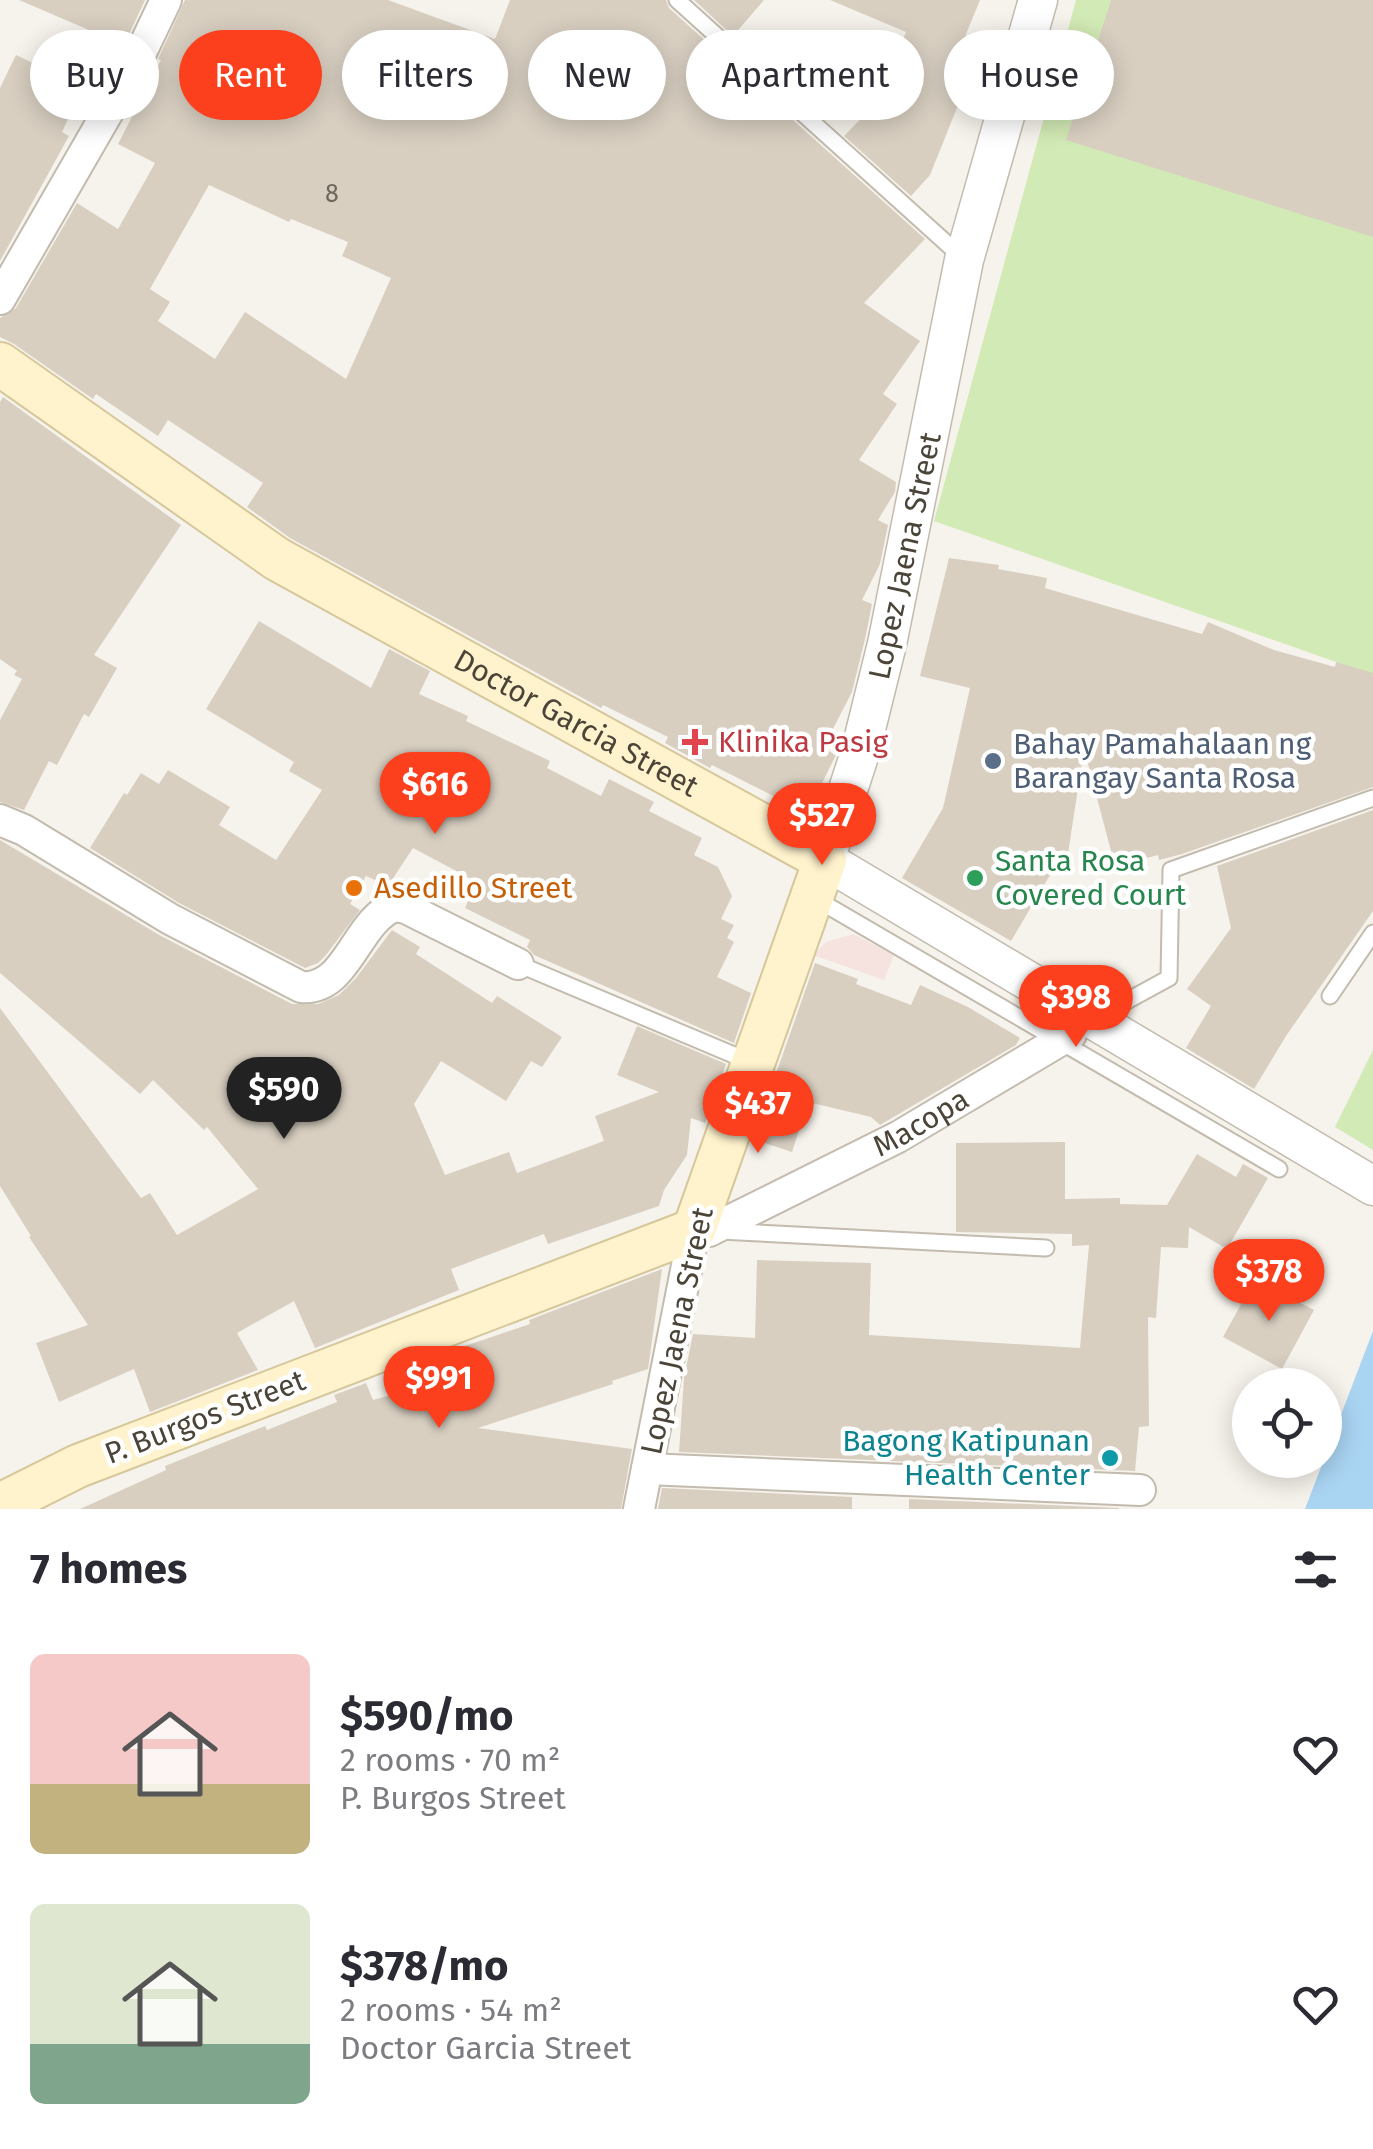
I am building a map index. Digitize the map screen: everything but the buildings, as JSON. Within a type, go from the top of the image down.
[{"type":"main road","name":"Doctor Garcia Street","points":[[0,364],[277,559],[752,820],[818,879]]},
{"type":"main road","points":[[752,820],[785,874],[792,900],[794,948]]},
{"type":"main road","name":"Lopez Jaena Street","points":[[702,1230],[752,1063],[818,879]]},
{"type":"main road","name":"P. Burgos Street","points":[[0,1505],[78,1466],[702,1230]]},
{"type":"street","points":[[0,300],[135,65],[166,0]]},
{"type":"street","name":"Lopez Jaena Street","points":[[818,879],[860,753],[888,644],[964,260],[1038,0]]},
{"type":"street","points":[[0,820],[24,830],[170,919],[301,986],[322,985],[340,968],[374,918],[395,906],[518,964]]},
{"type":"street","name":"Doctor Garcia Street","points":[[818,879],[1294,1160],[1373,1186]]},
{"type":"street","name":"Macopa","points":[[702,1230],[898,1137],[1066,1038]]},
{"type":"street","name":"Lopez Jaena Street","points":[[640,1509],[702,1230]]},
{"type":"street","points":[[647,1469],[1140,1490]]},
{"type":"lane","points":[[677,0],[964,260]]},
{"type":"lane","points":[[1125,1002],[1168,978],[1171,870],[1373,798]]},
{"type":"lane","points":[[818,879],[1066,1038],[1294,1160]]},
{"type":"lane","points":[[1330,996],[1373,933]]},
{"type":"lane","points":[[518,964],[752,1063]]},
{"type":"lane","points":[[702,1230],[1046,1248]]},
{"type":"shaded area","points":[[853,934],[894,955],[884,980],[813,955],[826,942]]},
{"type":"green space","points":[[1076,0],[1373,0],[1373,675],[934,521],[1043,120],[1114,120],[1114,30],[1068,30]]},
{"type":"green space","points":[[1373,1050],[1373,1150],[1335,1127]]},
{"type":"water","points":[[1373,1331],[1373,1509],[1305,1509],[1317,1478],[1342,1478],[1342,1412]]},
{"type":"place","name":"Klinika Pasig","points":[[695,742]]},
{"type":"place","name":"Bahay Pamahalaan ng Barangay Santa Rosa","points":[[993,761]]},
{"type":"place","name":"Santa Rosa Covered Court","points":[[975,878]]},
{"type":"place","name":"Asedillo Street","points":[[354,888]]},
{"type":"place","name":"Bagong Katipunan Health Center","points":[[1110,1458]]}]
